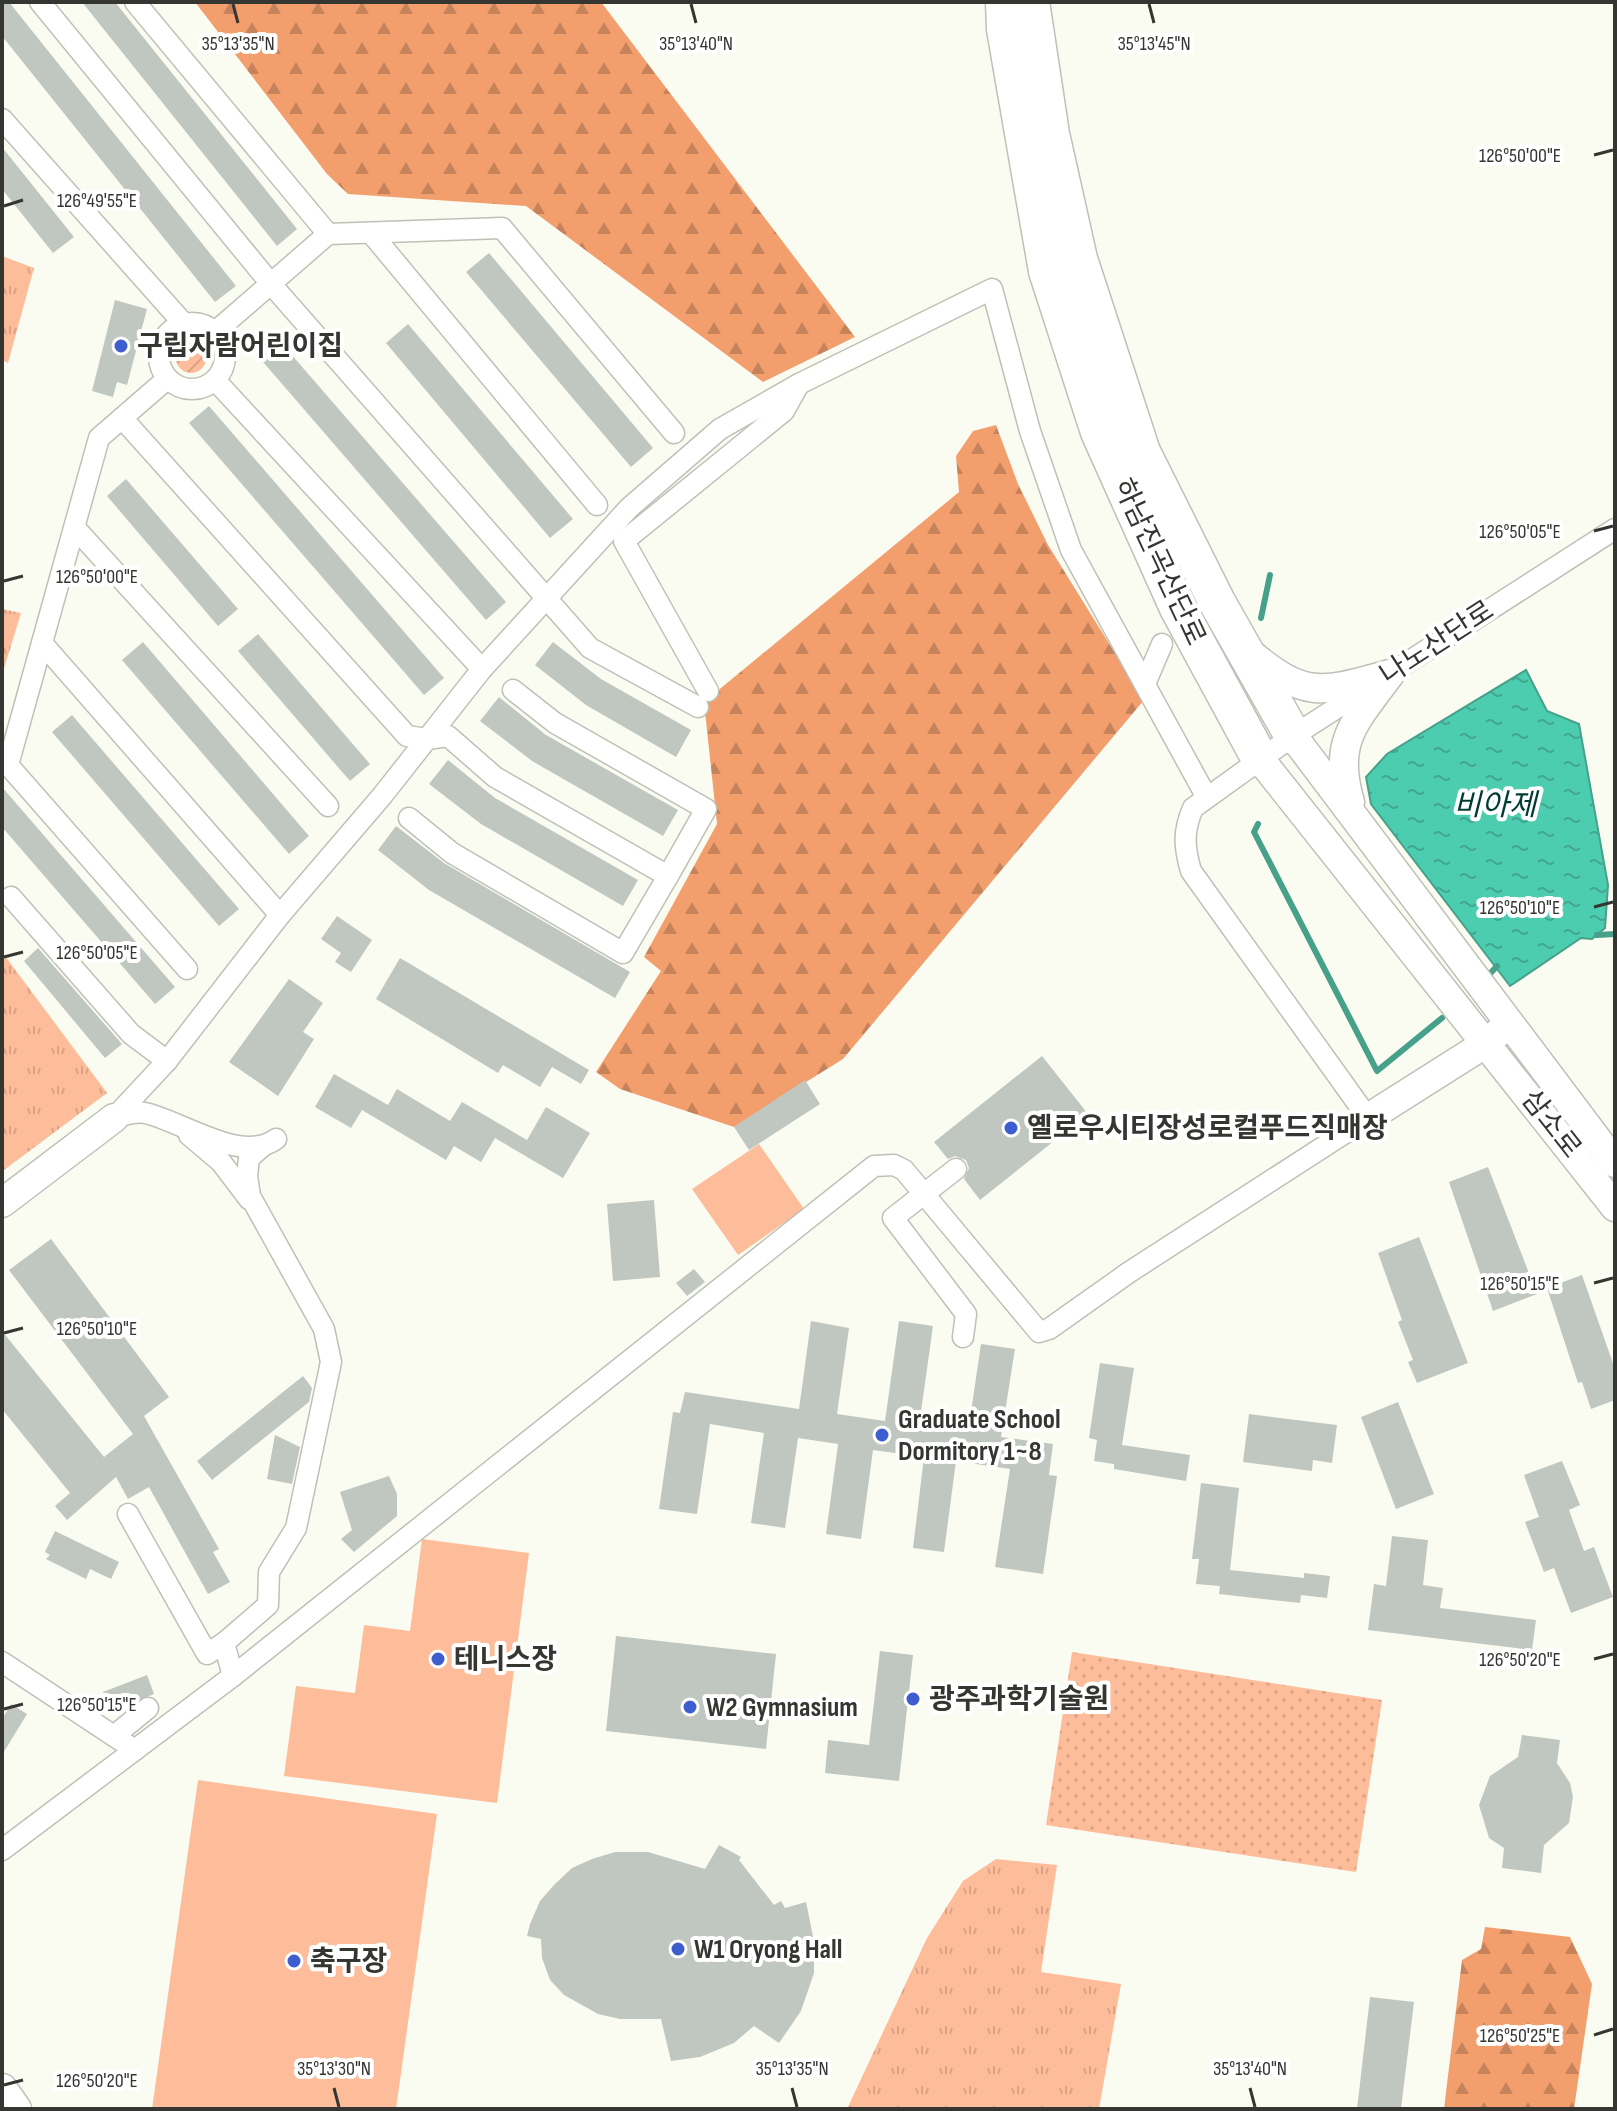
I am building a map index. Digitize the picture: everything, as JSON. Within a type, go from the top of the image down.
[{"type":"highway","name":"하남진곡산단로","points":[[1004,2],[1005,29],[1047,271],[1099,432],[1178,608],[1260,759]]},
{"type":"highway","name":"하남진곡산단로","points":[[1031,2],[1051,134],[1079,259],[1142,452],[1243,648],[1293,736]]},
{"type":"main road","points":[[2,2089],[16,2109]]},
{"type":"street","points":[[40,2],[271,284],[590,648],[703,699],[624,541],[784,411],[799,384]]},
{"type":"street","points":[[135,2],[328,234]]},
{"type":"street","points":[[2,119],[184,324]]},
{"type":"street","points":[[215,332],[328,234],[502,228],[674,433]]},
{"type":"street","points":[[371,233],[597,505]]},
{"type":"street","points":[[2,1203],[114,1118],[167,1061],[280,915],[482,669],[629,508],[708,438],[799,384],[992,289],[1030,431],[1071,550],[1206,796],[1193,808],[1186,825],[1184,847],[1191,871],[1368,1118]]},
{"type":"street","points":[[184,324],[206,326],[215,332],[225,351],[225,362],[215,380],[196,390],[186,389],[167,379],[161,369],[160,347],[174,329],[184,324]]},
{"type":"street","points":[[167,379],[99,438],[8,765],[187,969]]},
{"type":"street","points":[[215,380],[482,669]]},
{"type":"street","points":[[122,418],[407,736],[427,739],[448,736],[495,777],[668,876]]},
{"type":"street","points":[[75,528],[328,806]]},
{"type":"street","name":"나노산단로","points":[[1206,796],[1293,736],[1615,529]]},
{"type":"street","points":[[42,643],[280,915]]},
{"type":"street","points":[[1145,684],[1162,644]]},
{"type":"street","points":[[1243,648],[1277,676],[1317,690],[1390,674]]},
{"type":"street","points":[[1355,818],[1342,774],[1342,753],[1349,730],[1390,674]]},
{"type":"street","points":[[409,818],[452,853],[623,953],[706,809],[555,723],[513,690]]},
{"type":"street","name":"하남진곡산단로","points":[[1293,736],[1509,1022]]},
{"type":"street","name":"하남진곡산단로","points":[[1260,759],[1488,1042]]},
{"type":"street","points":[[11,897],[131,1034],[167,1061]]},
{"type":"street","points":[[2,1850],[233,1676],[868,1169],[880,1165],[899,1167],[1039,1332],[1049,1329],[1128,1273],[1488,1042],[1509,1022]]},
{"type":"street","name":"삼소로","points":[[1509,1022],[1615,1163]]},
{"type":"street","name":"삼소로","points":[[1488,1042],[1615,1207]]},
{"type":"street","points":[[114,1118],[144,1113],[180,1128],[244,1147],[269,1142],[254,1151],[247,1167],[252,1203]]},
{"type":"street","points":[[128,1514],[207,1654],[224,1643],[268,1605],[269,1572],[296,1528],[331,1362],[324,1329],[252,1203],[221,1162],[180,1128]]},
{"type":"street","points":[[956,1169],[893,1218],[966,1314],[963,1337]]},
{"type":"street","points":[[224,1643],[233,1676]]},
{"type":"street","points":[[2,1662],[135,1750]]},
{"type":"street","points":[[114,1736],[148,1708]]},
{"type":"green space","points":[[195,2],[601,2],[855,337],[763,382],[526,206],[348,194],[327,174]]},
{"type":"green space","points":[[2,256],[34,268],[8,363],[2,360]]},
{"type":"green space","points":[[191,343],[202,347],[206,358],[202,369],[191,373],[180,369],[176,358],[180,347]]},
{"type":"green space","points":[[996,425],[1018,484],[1048,545],[1144,700],[843,1059],[734,1127],[620,1089],[596,1072],[661,971],[644,957],[717,824],[704,702],[959,492],[956,456],[973,431]]},
{"type":"green space","points":[[2,609],[21,613],[2,675]]},
{"type":"green space","points":[[2,952],[107,1093],[4,1170],[2,1168]]},
{"type":"green space","points":[[759,1144],[804,1209],[738,1255],[692,1189]]},
{"type":"green space","name":"테니스장","points":[[422,1539],[529,1553],[497,1803],[284,1776],[296,1686],[355,1693],[364,1625],[410,1631]]},
{"type":"green space","points":[[1072,1652],[1382,1700],[1356,1872],[1046,1825]]},
{"type":"green space","name":"축구장","points":[[198,1780],[437,1814],[396,2109],[152,2109]]},
{"type":"green space","points":[[996,1859],[1057,1865],[1041,1972],[1121,1984],[1099,2109],[847,2109],[927,1938],[963,1881]]},
{"type":"green space","points":[[1485,1927],[1570,1937],[1592,1984],[1574,2109],[1444,2109],[1462,1960],[1481,1949]]},
{"type":"water","name":"비아제","points":[[1526,670],[1547,711],[1579,724],[1608,885],[1605,928],[1592,939],[1581,938],[1510,986],[1371,804],[1366,777],[1387,754]]},
{"type":"building","points":[[2,2],[9,2],[236,286],[215,302],[2,36]]},
{"type":"building","points":[[82,2],[115,2],[297,229],[277,246]]},
{"type":"building","points":[[2,147],[74,237],[53,253],[2,189]]},
{"type":"building","points":[[489,253],[653,448],[631,467],[466,272]]},
{"type":"building","name":"구립자람어린이집","points":[[115,300],[147,309],[127,385],[117,382],[113,397],[92,391]]},
{"type":"building","points":[[408,324],[573,519],[550,538],[386,343]]},
{"type":"building","points":[[271,331],[506,602],[486,620],[251,348]]},
{"type":"building","points":[[209,406],[444,678],[424,695],[189,423]]},
{"type":"building","points":[[126,479],[238,609],[218,626],[107,496]]},
{"type":"building","points":[[258,634],[370,764],[350,781],[238,651]]},
{"type":"building","points":[[143,642],[309,836],[289,854],[122,660]]},
{"type":"building","points":[[553,642],[601,679],[691,730],[676,757],[586,705],[535,665]]},
{"type":"building","points":[[499,697],[546,735],[678,810],[663,836],[532,761],[480,721]]},
{"type":"building","points":[[72,715],[239,909],[219,926],[52,732]]},
{"type":"building","points":[[448,760],[495,798],[638,880],[623,906],[481,824],[429,784]]},
{"type":"building","points":[[2,787],[175,987],[155,1004],[2,827]]},
{"type":"building","points":[[396,826],[444,863],[630,972],[615,998],[429,890],[378,850]]},
{"type":"building","points":[[337,916],[372,940],[351,972],[335,962],[341,953],[321,939]]},
{"type":"building","points":[[38,948],[122,1044],[105,1058],[24,961]]},
{"type":"building","points":[[400,958],[589,1070],[581,1084],[552,1067],[540,1087],[503,1065],[498,1073],[376,999]]},
{"type":"building","points":[[289,979],[323,1003],[303,1032],[314,1039],[278,1096],[229,1062]]},
{"type":"building","name":"옐로우시티장성로컬푸드직매장","points":[[1042,1056],[1088,1114],[980,1200],[964,1179],[969,1168],[966,1160],[955,1156],[948,1159],[934,1142]]},
{"type":"building","points":[[334,1074],[388,1105],[397,1089],[450,1121],[462,1102],[527,1140],[546,1107],[590,1133],[563,1178],[495,1138],[481,1162],[454,1146],[446,1160],[362,1110],[351,1128],[315,1107]]},
{"type":"building","points":[[805,1080],[820,1104],[749,1150],[734,1127]]},
{"type":"building","points":[[1488,1167],[1537,1294],[1493,1311],[1449,1182]]},
{"type":"building","points":[[654,1200],[660,1277],[613,1281],[607,1204]]},
{"type":"building","points":[[1419,1237],[1468,1363],[1417,1383],[1408,1362],[1413,1360],[1398,1322],[1402,1320],[1378,1253]]},
{"type":"building","points":[[51,1239],[169,1397],[144,1416],[219,1549],[213,1552],[230,1582],[208,1594],[149,1487],[128,1499],[116,1477],[67,1520],[55,1506],[70,1493],[2,1409],[2,1331],[104,1457],[133,1434],[9,1270]]},
{"type":"building","points":[[694,1269],[705,1282],[687,1296],[676,1283]]},
{"type":"building","points":[[1582,1275],[1615,1369],[1615,1400],[1591,1409],[1582,1382],[1578,1383],[1547,1288]]},
{"type":"building","points":[[811,1321],[849,1328],[837,1414],[885,1421],[899,1321],[933,1326],[919,1426],[968,1432],[981,1344],[1015,1349],[1001,1437],[1053,1444],[1049,1475],[1057,1476],[1043,1574],[995,1567],[1010,1469],[956,1461],[944,1552],[913,1548],[924,1457],[873,1450],[861,1539],[826,1534],[838,1444],[798,1438],[785,1528],[751,1523],[764,1433],[710,1424],[697,1514],[659,1509],[673,1412],[680,1413],[685,1392],[799,1409]]},
{"type":"building","points":[[1100,1363],[1134,1368],[1122,1445],[1190,1455],[1186,1481],[1114,1469],[1114,1464],[1094,1461],[1097,1440],[1089,1438]]},
{"type":"building","points":[[303,1376],[312,1388],[309,1402],[212,1480],[197,1461]]},
{"type":"building","points":[[1398,1402],[1434,1494],[1396,1509],[1361,1417]]},
{"type":"building","points":[[1249,1414],[1337,1425],[1332,1463],[1313,1460],[1312,1471],[1243,1462]]},
{"type":"building","points":[[275,1435],[300,1447],[292,1484],[267,1479]]},
{"type":"building","points":[[1562,1461],[1580,1505],[1569,1510],[1584,1551],[1594,1547],[1613,1597],[1571,1613],[1554,1568],[1544,1572],[1525,1522],[1539,1517],[1524,1475]]},
{"type":"building","points":[[389,1476],[397,1494],[397,1516],[354,1552],[341,1539],[352,1530],[340,1492]]},
{"type":"building","points":[[1201,1483],[1239,1488],[1230,1570],[1304,1578],[1304,1573],[1330,1576],[1327,1598],[1301,1595],[1300,1603],[1219,1594],[1220,1586],[1196,1584],[1199,1559],[1192,1559]]},
{"type":"building","points":[[55,1531],[119,1562],[111,1579],[90,1569],[86,1579],[46,1559],[50,1555],[45,1552]]},
{"type":"building","points":[[1392,1536],[1428,1540],[1423,1585],[1443,1588],[1440,1608],[1536,1620],[1532,1650],[1368,1630],[1374,1584],[1386,1586]]},
{"type":"building","name":"W2 Gymnasium","points":[[616,1636],[776,1654],[766,1749],[606,1731]]},
{"type":"building","points":[[880,1651],[913,1655],[899,1781],[825,1773],[828,1740],[869,1745]]},
{"type":"building","points":[[147,1675],[154,1694],[110,1711],[103,1692]]},
{"type":"building","points":[[11,1704],[27,1714],[2,1755],[2,1719]]},
{"type":"building","points":[[1522,1735],[1560,1740],[1557,1763],[1570,1783],[1573,1797],[1569,1823],[1544,1845],[1541,1873],[1502,1868],[1504,1848],[1489,1838],[1479,1805],[1490,1776],[1518,1757]]},
{"type":"building","name":"W1 Oryong Hall","points":[[719,1845],[741,1857],[739,1860],[774,1905],[781,1901],[785,1908],[806,1902],[814,1941],[814,1973],[801,2011],[779,2043],[754,2026],[734,2043],[700,2057],[671,2061],[661,2019],[620,2019],[598,2014],[564,1995],[550,1980],[542,1958],[541,1939],[527,1936],[540,1901],[572,1868],[615,1852],[648,1852],[705,1869]]},
{"type":"building","points":[[1370,1997],[1414,2002],[1401,2109],[1357,2109]]},
{"type":"waterway","points":[[1261,618],[1270,575]]},
{"type":"waterway","points":[[1258,824],[1254,832],[1377,1071],[1442,1018]]},
{"type":"waterway","points":[[1597,935],[1615,934]]},
{"type":"waterway","points":[[1487,977],[1497,966]]},
{"type":"place","name":"구립자람어린이집","points":[[121,346]]},
{"type":"place","name":"옐로우시티장성로컬푸드직매장","points":[[1011,1128]]},
{"type":"place","name":"Graduate School Dormitory 1~8","points":[[882,1435]]},
{"type":"place","name":"테니스장","points":[[438,1659]]},
{"type":"place","name":"광주과학기술원","points":[[913,1699]]},
{"type":"place","name":"W2 Gymnasium","points":[[690,1707]]},
{"type":"place","name":"W1 Oryong Hall","points":[[678,1949]]},
{"type":"place","name":"축구장","points":[[294,1961]]}]
